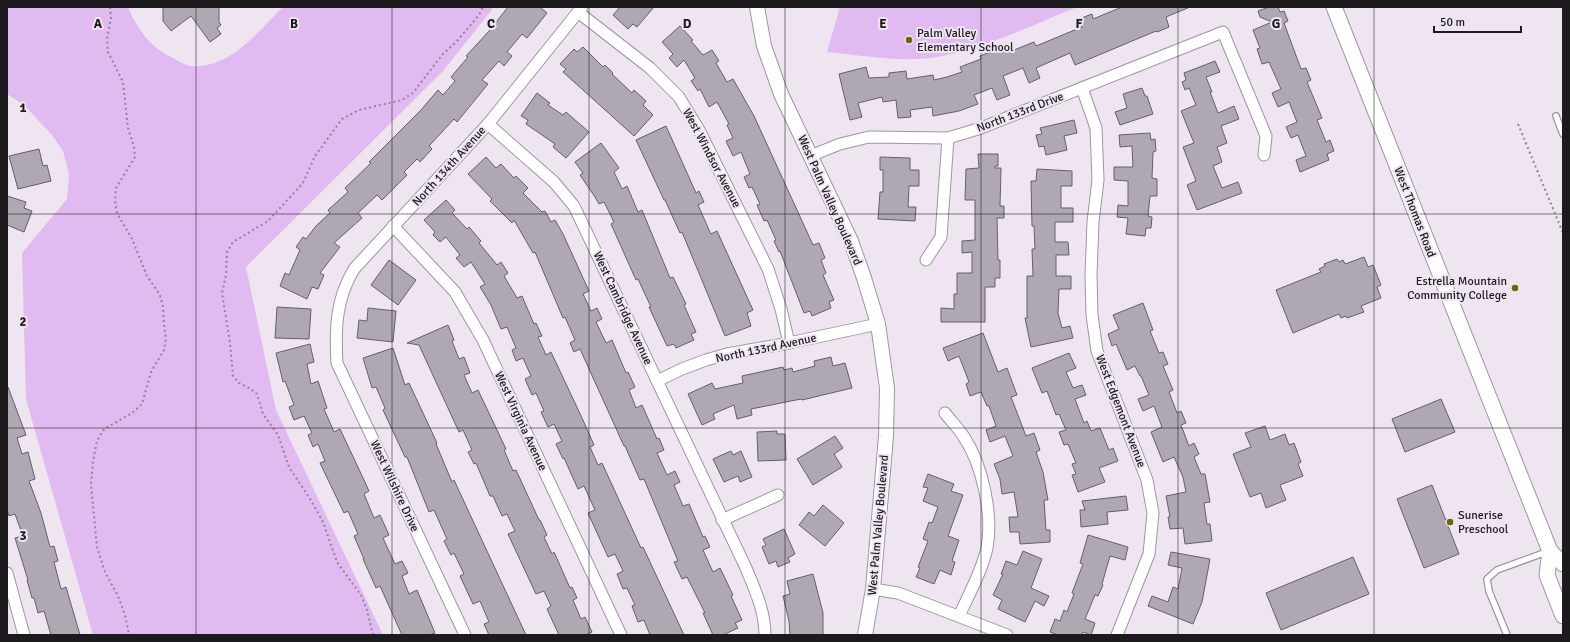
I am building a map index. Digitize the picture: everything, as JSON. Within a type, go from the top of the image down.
[{"type":"main road","name":"West Thomas Road","points":[[1334,7],[1550,551],[1563,564]]},
{"type":"main road","name":"West Thomas Road","points":[[1550,551],[1547,575],[1563,616]]},
{"type":"street","name":"West Palm Valley Boulevard","points":[[758,7],[766,53],[781,94],[851,241],[878,324],[887,396],[886,436],[873,589],[865,635]]},
{"type":"street","name":"North 134th Avenue","points":[[336,334],[339,302],[346,283],[354,269],[488,124],[580,9]]},
{"type":"street","name":"West Windsor Avenue","points":[[580,9],[650,68],[679,97],[699,130],[768,268],[781,309],[789,343]]},
{"type":"street","name":"North 133rd Drive","points":[[810,156],[840,144],[869,136],[948,138],[981,128],[1223,32],[1266,136],[1264,155]]},
{"type":"street","name":"West Edgemont Avenue","points":[[1082,88],[1096,128],[1098,180],[1093,222],[1091,275],[1092,315],[1097,351],[1147,480],[1153,513],[1149,554],[1117,635]]},
{"type":"street","name":"West Cambridge Avenue","points":[[488,124],[554,182],[574,206],[746,568],[758,598],[765,630]]},
{"type":"street","points":[[926,260],[941,237],[948,138]]},
{"type":"street","name":"West Virginia Avenue","points":[[394,226],[455,292],[483,340],[621,635]]},
{"type":"street","name":"North 133rd Avenue","points":[[657,381],[706,360],[727,354],[789,343],[878,324]]},
{"type":"street","name":"West Wilshire Drive","points":[[336,334],[337,363],[465,635]]},
{"type":"street","points":[[945,413],[964,437],[978,466],[986,496],[989,524],[987,549],[959,616]]},
{"type":"street","points":[[722,520],[778,495]]},
{"type":"street","points":[[7,573],[24,635]]},
{"type":"street","points":[[873,589],[898,593],[1007,635]]},
{"type":"lane","points":[[1556,116],[1563,134]]},
{"type":"lane","points":[[1507,635],[1489,591],[1487,579],[1497,570],[1550,551]]},
{"type":"path","points":[[110,7],[111,18],[107,39],[108,52],[123,82],[128,128],[134,147],[135,157],[116,188],[115,201],[117,213],[132,239],[147,276],[160,295],[163,307],[166,340],[164,350],[151,372],[142,404],[132,413],[104,430],[97,441],[93,461],[91,484],[98,547],[104,572],[118,596],[129,635]]},
{"type":"path","points":[[373,635],[367,610],[361,595],[337,562],[322,522],[312,502],[289,467],[278,435],[263,414],[257,394],[239,383],[233,376],[230,343],[222,293],[226,274],[227,252],[233,242],[268,221],[303,183],[315,156],[342,119],[359,110],[402,100],[413,93],[442,55],[457,41],[479,15],[483,7]]},
{"type":"path","points":[[1518,124],[1563,234]]},
{"type":"shaded area","points":[[7,7],[128,7],[135,22],[145,36],[157,48],[183,64],[200,66],[213,64],[235,52],[246,44],[283,7],[494,7],[443,71],[246,267],[276,410],[383,635],[93,635],[26,399],[22,253],[67,199],[69,174],[63,151],[52,135],[24,105],[7,94]]},
{"type":"shaded area","name":"Palm Valley Elementary School","points":[[840,7],[1077,7],[999,39],[957,53],[918,59],[895,59],[827,52]]},
{"type":"building","points":[[163,7],[219,7],[219,22],[221,25],[217,28],[221,34],[210,42],[191,16],[171,31],[163,21]]},
{"type":"building","points":[[508,7],[540,7],[547,13],[527,38],[522,34],[507,52],[512,56],[504,66],[499,61],[482,80],[488,84],[457,122],[454,119],[429,146],[432,149],[420,162],[417,159],[404,172],[407,175],[382,200],[377,195],[358,213],[362,218],[334,243],[340,247],[320,273],[324,275],[318,289],[312,287],[307,299],[280,286],[285,273],[289,275],[300,250],[296,247],[303,237],[306,239],[316,226],[330,213],[328,210],[348,192],[345,188],[371,163],[369,162],[421,110],[438,90],[443,95],[455,81],[451,77],[468,57],[466,56],[490,30]]},
{"type":"building","points":[[620,7],[654,7],[637,27],[633,24],[628,29],[613,15]]},
{"type":"building","points":[[1122,7],[1190,7],[1166,17],[1169,27],[1075,65],[1070,53],[1036,68],[1040,78],[1029,83],[1023,68],[1003,76],[1010,95],[997,100],[992,88],[974,95],[978,104],[959,111],[933,116],[932,107],[910,110],[911,117],[898,118],[896,100],[883,102],[882,97],[858,103],[862,117],[850,120],[839,74],[866,67],[869,78],[889,77],[889,73],[906,71],[907,79],[933,75],[934,80],[947,77],[962,72],[960,67],[981,59],[980,56],[1006,46],[1009,52],[1034,42],[1036,46],[1082,27],[1079,19],[1092,14],[1093,19]]},
{"type":"building","points":[[1269,7],[1278,7],[1280,12],[1284,11],[1288,21],[1284,23],[1301,69],[1306,68],[1311,80],[1307,82],[1322,118],[1317,120],[1326,142],[1330,140],[1334,151],[1327,154],[1329,160],[1300,172],[1296,160],[1306,156],[1298,135],[1291,138],[1286,127],[1297,122],[1289,102],[1278,107],[1272,93],[1281,89],[1269,62],[1262,64],[1257,49],[1260,48],[1253,30],[1272,22],[1260,17],[1258,11]]},
{"type":"building","points":[[680,26],[693,40],[691,41],[703,55],[712,50],[719,61],[716,63],[727,82],[733,79],[754,116],[813,245],[819,243],[825,258],[821,260],[826,273],[823,275],[834,300],[829,302],[831,308],[812,316],[810,311],[804,313],[780,251],[779,252],[774,241],[776,240],[767,220],[764,221],[757,205],[760,204],[752,187],[749,188],[744,177],[750,174],[741,152],[733,156],[726,141],[733,138],[727,125],[729,124],[717,102],[709,107],[700,89],[698,91],[691,81],[695,78],[684,60],[677,67],[669,58],[673,54],[662,42]]},
{"type":"building","points":[[583,47],[603,67],[605,65],[613,73],[612,74],[632,93],[634,90],[646,101],[643,105],[653,115],[634,136],[563,72],[566,69],[560,64],[574,49],[577,52]]},
{"type":"building","points":[[1215,61],[1220,72],[1206,77],[1218,113],[1234,106],[1239,119],[1221,126],[1227,143],[1217,147],[1222,162],[1213,166],[1222,188],[1238,182],[1242,193],[1197,210],[1187,185],[1196,181],[1183,147],[1194,143],[1181,111],[1196,105],[1189,88],[1185,90],[1182,82],[1186,80],[1184,73]]},
{"type":"building","points":[[1142,88],[1145,96],[1147,96],[1153,114],[1120,125],[1115,112],[1127,108],[1123,94]]},
{"type":"building","points":[[537,93],[550,103],[548,105],[563,115],[566,112],[589,132],[566,158],[553,147],[555,144],[526,124],[528,120],[521,116]]},
{"type":"building","points":[[1074,120],[1077,133],[1064,136],[1067,150],[1046,155],[1044,146],[1039,147],[1036,135],[1042,134],[1040,128]]},
{"type":"building","points":[[666,126],[696,193],[699,191],[704,202],[698,205],[709,230],[711,234],[717,231],[753,310],[747,313],[751,326],[725,336],[682,232],[680,233],[636,140]]},
{"type":"building","points":[[1150,133],[1151,140],[1155,139],[1156,151],[1153,152],[1152,178],[1157,179],[1157,196],[1150,196],[1148,216],[1152,217],[1151,228],[1146,228],[1145,236],[1126,234],[1128,218],[1117,217],[1118,205],[1128,206],[1128,181],[1114,180],[1114,167],[1133,167],[1132,146],[1120,147],[1119,135]]},
{"type":"building","points":[[601,143],[619,168],[614,172],[622,189],[627,186],[638,212],[642,210],[670,278],[673,277],[686,304],[684,305],[696,332],[691,334],[694,340],[676,348],[674,344],[667,346],[649,307],[651,307],[638,279],[636,280],[611,224],[614,222],[604,202],[599,204],[580,175],[583,173],[575,162]]},
{"type":"building","points":[[39,149],[43,166],[47,165],[51,181],[18,189],[9,156]]},
{"type":"building","points":[[978,154],[998,154],[998,166],[995,166],[995,168],[1001,168],[1000,206],[1004,206],[1004,218],[997,218],[1000,278],[995,278],[995,287],[985,287],[985,322],[941,322],[941,308],[954,309],[954,294],[957,294],[957,273],[972,273],[972,252],[962,253],[962,241],[975,240],[975,200],[965,200],[966,169],[979,168]]},
{"type":"building","points":[[486,157],[496,168],[501,164],[514,178],[516,176],[528,188],[523,193],[542,212],[545,211],[551,222],[555,220],[563,234],[589,291],[583,294],[591,311],[597,308],[602,319],[596,322],[606,343],[612,340],[626,373],[628,372],[635,387],[629,390],[636,408],[642,405],[657,439],[659,438],[664,450],[657,453],[667,475],[675,471],[680,482],[674,485],[683,506],[689,504],[703,537],[705,536],[710,547],[703,550],[713,572],[720,568],[733,595],[731,596],[742,620],[735,623],[738,628],[723,635],[713,635],[703,613],[705,613],[687,577],[682,579],[674,562],[678,561],[644,479],[640,480],[580,349],[574,352],[570,343],[575,340],[565,317],[563,318],[535,252],[533,253],[514,220],[512,223],[490,201],[492,199],[468,174]]},
{"type":"building","points":[[880,157],[910,158],[910,170],[919,170],[919,186],[909,186],[908,207],[916,207],[915,221],[878,219],[880,192],[883,192],[883,170],[880,170]]},
{"type":"building","points":[[1037,169],[1072,171],[1072,186],[1061,186],[1061,208],[1073,208],[1073,222],[1055,222],[1055,242],[1068,242],[1069,255],[1056,255],[1056,276],[1071,276],[1071,289],[1059,289],[1058,313],[1062,328],[1070,326],[1073,338],[1031,347],[1025,318],[1027,318],[1027,276],[1033,276],[1032,249],[1035,249],[1034,226],[1032,226],[1031,181],[1036,181]]},
{"type":"building","points":[[7,196],[26,202],[24,208],[32,211],[24,232],[7,225]]},
{"type":"building","points":[[446,200],[455,210],[452,213],[467,229],[469,227],[481,241],[479,243],[497,265],[501,262],[508,273],[504,276],[517,298],[522,296],[534,324],[536,323],[542,336],[538,337],[546,355],[551,352],[582,418],[594,445],[590,447],[598,465],[602,463],[641,548],[643,547],[684,635],[650,635],[644,620],[638,622],[632,606],[635,605],[627,588],[623,589],[617,574],[623,571],[615,554],[608,557],[588,513],[595,510],[584,486],[578,489],[564,458],[563,459],[556,444],[562,441],[554,424],[548,427],[541,412],[544,411],[536,393],[532,395],[525,379],[531,376],[523,358],[516,361],[512,350],[516,348],[507,327],[501,329],[491,305],[480,287],[485,284],[471,262],[464,267],[456,258],[460,255],[446,237],[440,242],[433,235],[435,232],[424,220]]},
{"type":"building","points":[[1364,257],[1368,267],[1373,265],[1381,285],[1377,287],[1381,298],[1361,306],[1364,312],[1347,318],[1346,316],[1341,318],[1339,314],[1293,333],[1276,290],[1321,272],[1319,269],[1325,266],[1324,264],[1337,259],[1339,262],[1343,260],[1345,264]]},
{"type":"building","points":[[389,260],[416,280],[398,305],[371,285]]},
{"type":"building","points":[[1143,303],[1153,330],[1150,331],[1159,353],[1163,352],[1168,364],[1163,366],[1173,390],[1169,392],[1177,413],[1181,411],[1186,423],[1181,425],[1189,446],[1194,443],[1199,454],[1194,457],[1201,474],[1205,474],[1210,502],[1204,503],[1207,524],[1210,524],[1212,541],[1185,544],[1183,528],[1170,529],[1168,517],[1170,517],[1166,496],[1186,492],[1183,477],[1174,457],[1163,462],[1151,432],[1162,427],[1154,406],[1143,411],[1138,399],[1149,395],[1141,376],[1135,366],[1127,370],[1116,344],[1112,346],[1108,334],[1119,329],[1113,315]]},
{"type":"building","points":[[277,307],[311,309],[309,339],[275,338]]},
{"type":"building","points":[[368,308],[396,311],[393,342],[357,338],[359,320],[367,321]]},
{"type":"building","points":[[448,325],[459,359],[464,357],[470,373],[464,375],[472,393],[478,390],[506,449],[504,450],[513,471],[516,470],[547,535],[544,537],[552,554],[554,552],[570,588],[572,587],[577,598],[573,600],[581,619],[585,617],[592,632],[586,635],[559,635],[547,609],[551,606],[544,591],[536,594],[508,534],[515,531],[507,514],[502,516],[493,496],[490,496],[476,463],[474,464],[468,452],[472,450],[463,430],[459,432],[419,345],[407,343]]},
{"type":"building","points":[[983,333],[998,372],[1007,368],[1017,395],[1011,397],[1026,436],[1034,433],[1040,450],[1036,452],[1043,472],[1048,500],[1044,500],[1046,530],[1050,530],[1050,542],[1020,544],[1019,532],[1010,532],[1009,517],[1018,517],[1014,492],[1002,494],[1000,479],[994,464],[1013,456],[1005,436],[990,442],[986,430],[996,426],[989,406],[987,406],[981,392],[970,396],[966,384],[969,382],[959,356],[948,361],[943,348]]},
{"type":"building","points":[[310,344],[314,362],[307,364],[311,384],[318,381],[327,408],[324,409],[334,432],[340,429],[369,491],[364,494],[374,518],[380,515],[389,535],[383,538],[395,564],[402,561],[408,573],[402,576],[409,594],[417,590],[435,633],[429,635],[402,635],[380,586],[376,588],[363,559],[354,536],[358,534],[348,511],[344,513],[320,463],[325,461],[318,444],[313,447],[308,435],[312,433],[304,416],[294,420],[289,407],[294,405],[285,381],[283,382],[276,353]]},
{"type":"building","points":[[393,348],[405,385],[409,383],[437,443],[436,444],[452,482],[454,480],[526,635],[489,635],[484,624],[489,622],[480,601],[473,604],[460,576],[464,574],[454,553],[451,555],[444,541],[447,539],[434,510],[429,512],[407,457],[405,457],[383,410],[385,408],[376,387],[372,388],[363,358]]},
{"type":"building","points":[[1069,353],[1076,368],[1066,372],[1073,388],[1082,385],[1086,395],[1075,399],[1084,423],[1087,421],[1091,431],[1100,428],[1109,450],[1113,448],[1118,461],[1099,468],[1105,482],[1078,492],[1072,475],[1076,474],[1072,464],[1076,463],[1068,444],[1064,445],[1059,432],[1066,430],[1059,414],[1056,415],[1047,391],[1042,393],[1032,368]]},
{"type":"building","points":[[831,357],[833,366],[845,363],[852,388],[802,400],[751,409],[752,415],[737,419],[734,405],[713,414],[715,419],[702,425],[688,394],[712,383],[715,389],[743,383],[742,376],[783,367],[784,370],[792,368],[793,372],[815,366],[814,361]]},
{"type":"building","points":[[7,387],[26,435],[17,438],[22,454],[28,452],[35,479],[29,481],[41,513],[50,547],[54,546],[58,561],[54,562],[61,589],[66,587],[80,635],[51,635],[44,611],[38,613],[34,598],[32,598],[15,538],[23,536],[15,514],[9,516],[7,510]]},
{"type":"building","points":[[1441,399],[1455,432],[1405,452],[1392,419]]},
{"type":"building","points":[[1265,426],[1270,440],[1285,434],[1289,445],[1294,443],[1301,462],[1298,464],[1303,476],[1280,485],[1286,500],[1266,508],[1261,493],[1250,497],[1233,454],[1251,447],[1245,433]]},
{"type":"building","points":[[777,431],[777,434],[785,434],[786,460],[758,461],[757,432]]},
{"type":"building","points":[[835,436],[843,448],[834,454],[842,467],[813,485],[797,459]]},
{"type":"building","points":[[731,451],[733,455],[741,451],[752,477],[740,482],[738,476],[724,482],[713,459]]},
{"type":"building","points":[[928,474],[954,484],[951,491],[963,495],[948,536],[959,540],[952,561],[955,562],[951,575],[940,570],[934,584],[916,577],[920,568],[918,567],[928,541],[923,539],[929,522],[932,523],[938,507],[923,501],[928,488],[923,487]]},
{"type":"building","points":[[1432,485],[1459,554],[1424,568],[1397,499]]},
{"type":"building","points":[[1126,496],[1128,510],[1107,512],[1108,524],[1081,527],[1080,510],[1085,510],[1082,501]]},
{"type":"building","points":[[823,505],[844,523],[825,546],[799,525],[809,512],[814,516]]},
{"type":"building","points":[[784,529],[795,554],[788,558],[790,562],[778,567],[776,561],[769,564],[762,547],[766,545],[763,539]]},
{"type":"building","points":[[1088,535],[1128,547],[1125,560],[1110,556],[1102,584],[1103,585],[1098,596],[1095,595],[1085,619],[1095,623],[1091,635],[1083,632],[1082,635],[1058,635],[1050,632],[1055,619],[1060,621],[1064,610],[1067,612],[1074,594],[1072,593],[1083,564],[1080,563]]},
{"type":"building","points":[[1023,551],[1042,559],[1031,588],[1049,596],[1044,606],[1035,601],[1025,622],[998,609],[1002,600],[993,595],[1003,574],[1001,574],[1006,561],[1017,565]]},
{"type":"building","points":[[1171,552],[1210,559],[1202,602],[1193,624],[1148,606],[1152,596],[1168,602],[1173,587],[1178,589],[1182,568],[1168,565]]},
{"type":"building","points":[[1353,557],[1369,594],[1281,630],[1266,593]]},
{"type":"building","points":[[813,574],[823,613],[823,635],[790,635],[789,621],[783,596],[790,594],[787,581]]},
{"type":"place","name":"Palm Valley Elementary School","points":[[909,40]]},
{"type":"place","name":"Estrella Mountain Community College","points":[[1515,288]]},
{"type":"place","name":"Sunerise Preschool","points":[[1450,522]]}]
